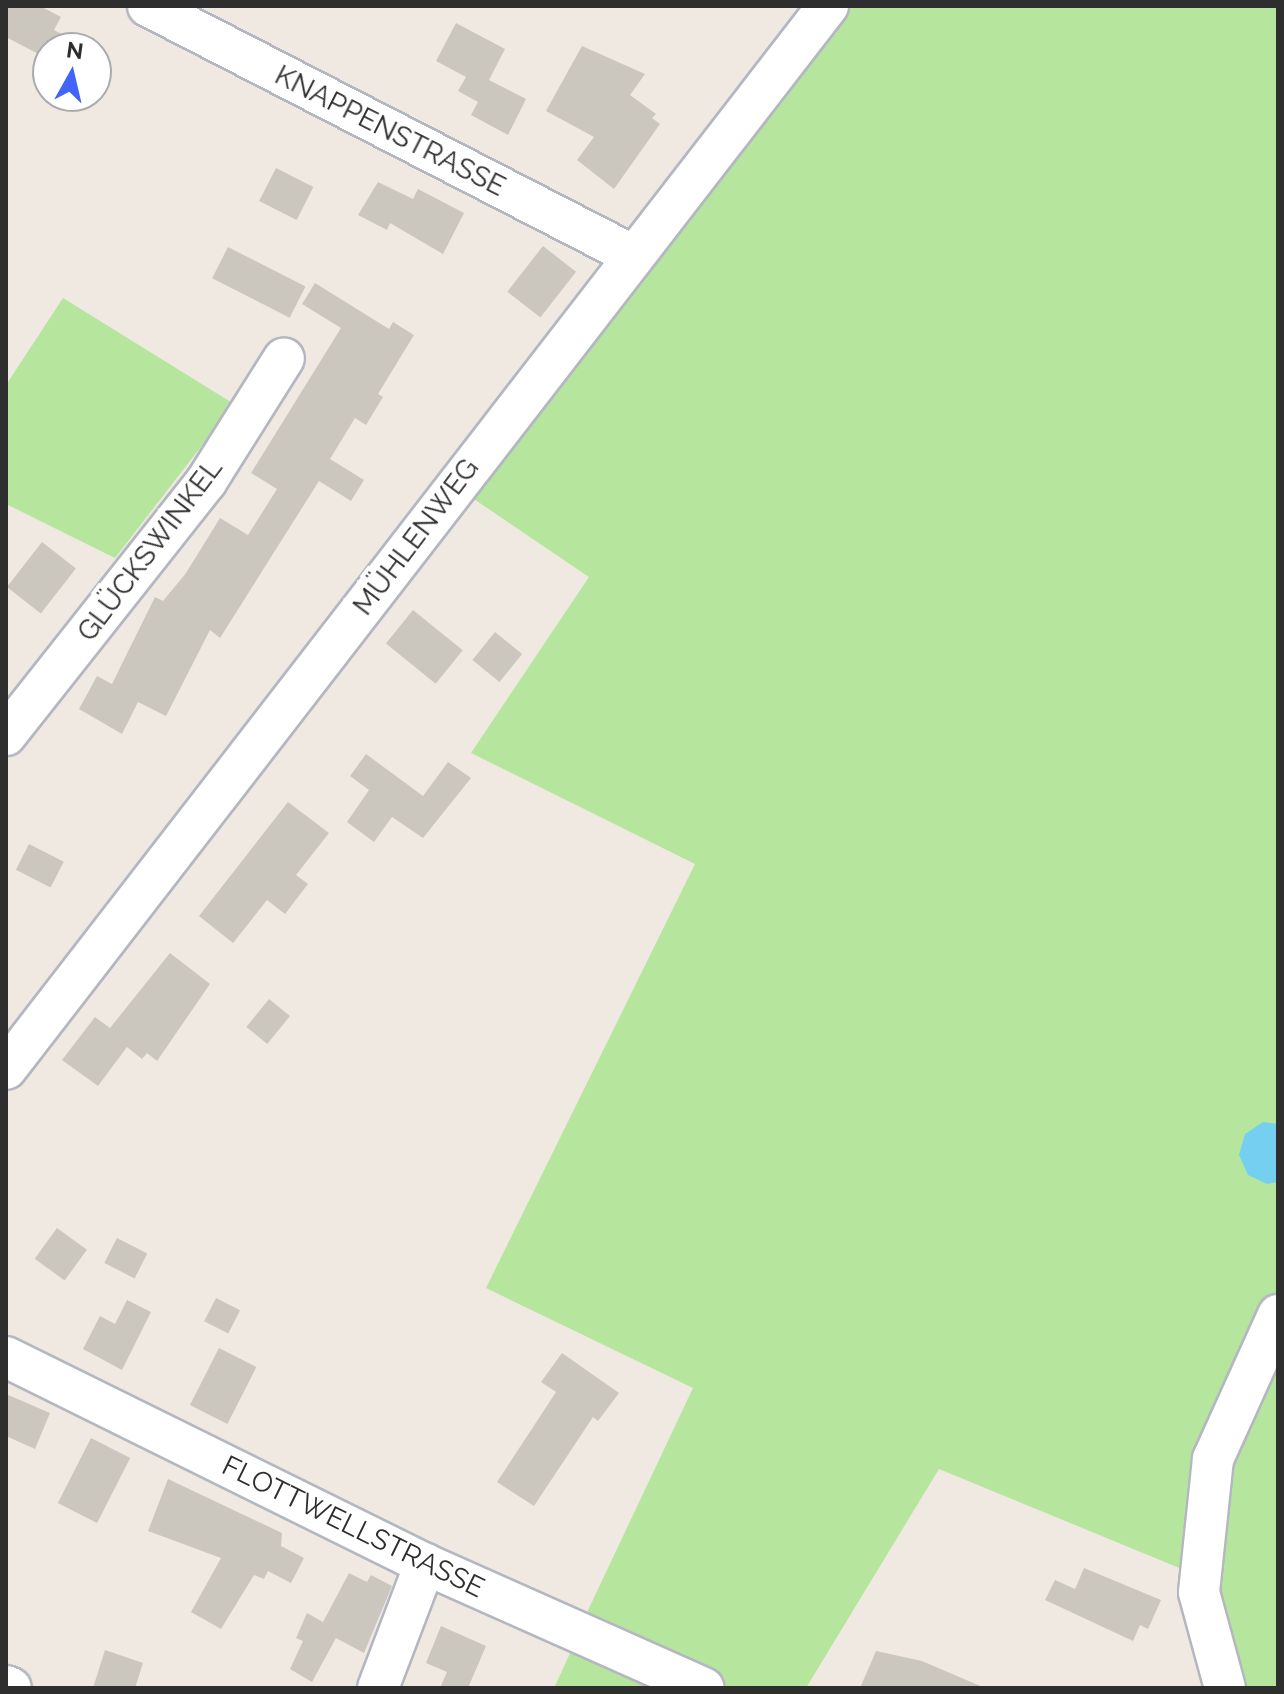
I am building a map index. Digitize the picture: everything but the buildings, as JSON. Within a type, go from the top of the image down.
[{"type":"street","name":"KNAPPENSTRASSE","points":[[148,6],[632,255]]},
{"type":"street","name":"MÜHLENWEG","points":[[6,1069],[632,255],[828,6]]},
{"type":"street","name":"GLÜCKSWINKEL","points":[[6,735],[206,482],[284,358]]},
{"type":"street","points":[[1225,1688],[1199,1592],[1213,1459],[1278,1315]]},
{"type":"street","name":"FLOTTWELLSTRASSE","points":[[6,1357],[425,1564],[704,1688]]},
{"type":"street","points":[[378,1688],[425,1564]]},
{"type":"green space","points":[[842,6],[1278,6],[1278,1304],[1194,1574],[939,1469],[806,1688],[726,1688],[582,1623],[693,1388],[486,1288],[695,864],[471,753],[589,577],[462,491]]},
{"type":"green space","points":[[63,298],[234,404],[115,558],[6,504],[6,385]]},
{"type":"green space","points":[[1278,1338],[1278,1688],[1232,1688],[1210,1592],[1218,1470]]},
{"type":"green space","points":[[573,1647],[668,1688],[554,1688]]},
{"type":"water","points":[[1263,1122],[1278,1124],[1278,1182],[1267,1184],[1248,1175],[1239,1155],[1245,1134]]}]
